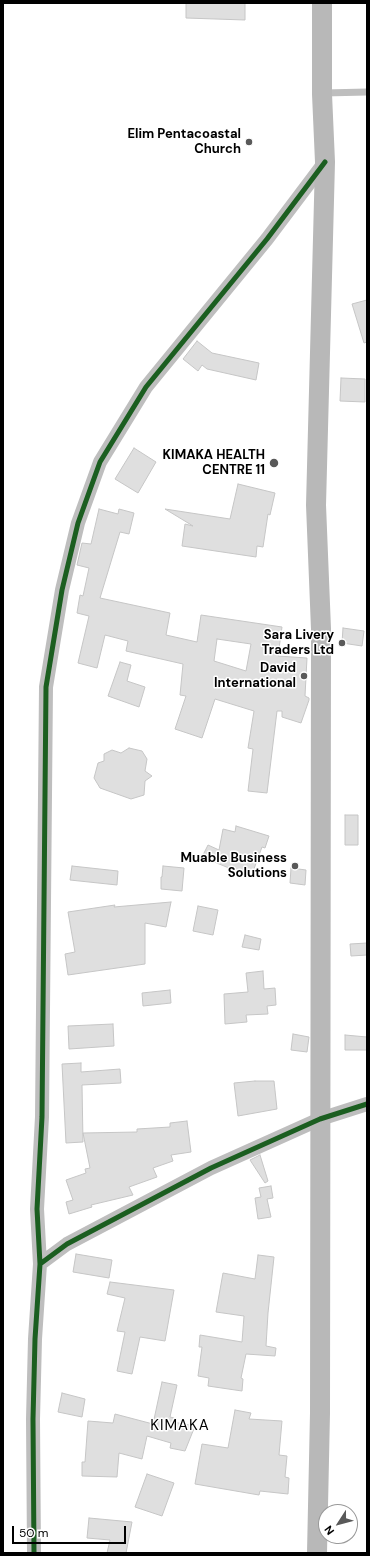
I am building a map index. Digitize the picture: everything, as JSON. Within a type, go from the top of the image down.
[{"type":"main road","points":[[317,1553],[320,1413],[321,628],[316,505],[325,162],[322,94],[322,3]]},
{"type":"street","points":[[34,1553],[33,1419],[35,1339],[40,1264],[37,1209],[42,1117],[46,687],[62,590],[78,523],[100,462],[146,387],[267,239],[325,162]]},
{"type":"street","points":[[40,1264],[67,1244],[108,1221],[211,1168],[320,1119],[367,1104]]},
{"type":"lane","points":[[322,94],[367,92]]},
{"type":"building","points":[[186,3],[245,3],[245,20],[186,18]]},
{"type":"building","points":[[367,300],[367,342],[364,343],[352,304]]},
{"type":"building","points":[[197,341],[212,353],[259,363],[256,380],[207,369],[202,365],[198,371],[183,359]]},
{"type":"building","points":[[341,378],[365,379],[365,402],[340,401]]},
{"type":"building","points":[[134,448],[156,462],[138,493],[115,479]]},
{"type":"building","points":[[238,484],[275,493],[270,515],[268,514],[263,547],[257,546],[256,557],[182,546],[185,524],[193,526],[165,509],[230,519]]},
{"type":"building","points":[[99,509],[118,514],[119,509],[134,513],[129,534],[120,532],[100,598],[170,613],[166,635],[197,642],[201,615],[282,627],[278,656],[307,658],[305,696],[309,698],[309,700],[301,723],[282,717],[282,711],[277,711],[267,793],[248,791],[253,749],[248,748],[254,711],[215,699],[202,738],[175,729],[186,696],[180,695],[183,664],[126,651],[128,641],[105,635],[97,668],[78,663],[89,616],[77,613],[80,595],[83,596],[89,568],[77,565],[82,543],[91,544]],"holes":[[[217,639],[251,644],[246,671],[214,661]]]},
{"type":"building","points":[[343,628],[364,631],[362,646],[342,643]]},
{"type":"building","points":[[120,662],[131,665],[127,681],[145,687],[139,707],[108,696]]},
{"type":"building","points":[[129,748],[142,751],[147,759],[145,771],[152,776],[145,781],[144,795],[131,799],[100,788],[94,778],[98,763],[104,761],[104,754],[112,750],[121,753]]},
{"type":"building","points":[[345,815],[358,815],[358,845],[345,845]]},
{"type":"building","points":[[236,826],[269,836],[265,848],[262,847],[251,877],[202,857],[208,845],[219,850],[223,829],[235,832]]},
{"type":"building","points":[[72,866],[118,871],[117,885],[70,880]]},
{"type":"building","points":[[163,866],[184,868],[182,891],[161,889]]},
{"type":"building","points":[[291,868],[306,870],[305,885],[290,883]]},
{"type":"building","points":[[171,902],[166,927],[145,923],[145,964],[68,975],[65,954],[75,952],[68,912],[115,905],[114,907]]},
{"type":"building","points":[[198,906],[218,910],[213,935],[193,931]]},
{"type":"building","points":[[245,935],[261,939],[259,950],[242,947]]},
{"type":"building","points":[[367,943],[367,955],[351,956],[350,944]]},
{"type":"building","points":[[263,971],[264,989],[275,988],[276,1005],[267,1006],[268,1014],[246,1015],[247,1022],[225,1024],[224,994],[248,992],[246,973]]},
{"type":"building","points":[[170,990],[171,1003],[143,1006],[142,993]]},
{"type":"building","points":[[113,1024],[114,1046],[69,1049],[68,1026]]},
{"type":"building","points":[[293,1034],[309,1037],[307,1052],[291,1050]]},
{"type":"building","points":[[345,1035],[367,1037],[367,1050],[345,1050]]},
{"type":"building","points":[[81,1063],[81,1072],[120,1069],[121,1083],[82,1085],[83,1142],[66,1143],[62,1064]]},
{"type":"building","points":[[274,1081],[277,1109],[238,1116],[234,1083]]},
{"type":"building","points":[[187,1121],[191,1152],[171,1155],[173,1161],[153,1168],[157,1177],[129,1187],[133,1195],[91,1205],[92,1207],[69,1214],[66,1202],[73,1200],[66,1180],[86,1173],[85,1169],[90,1168],[83,1133],[137,1132],[137,1129],[170,1127],[170,1123]]},
{"type":"building","points":[[260,1155],[268,1181],[265,1183],[250,1160]]},
{"type":"building","points":[[271,1186],[273,1198],[267,1199],[271,1217],[258,1219],[255,1198],[261,1197],[259,1188]]},
{"type":"building","points":[[76,1254],[112,1260],[109,1278],[73,1272]]},
{"type":"building","points":[[258,1255],[274,1257],[266,1346],[276,1348],[275,1356],[246,1354],[241,1378],[243,1379],[242,1391],[208,1386],[209,1378],[198,1376],[202,1347],[199,1347],[200,1335],[242,1342],[244,1316],[216,1312],[223,1273],[255,1279]]},
{"type":"building","points":[[110,1282],[174,1290],[165,1341],[140,1337],[132,1374],[117,1371],[125,1332],[117,1331],[125,1298],[107,1294]]},
{"type":"building","points":[[162,1382],[177,1385],[170,1417],[174,1418],[173,1422],[195,1426],[185,1451],[170,1448],[171,1443],[147,1436],[142,1459],[119,1453],[117,1477],[82,1476],[82,1462],[85,1462],[88,1421],[113,1423],[115,1414],[153,1424]]},
{"type":"building","points":[[62,1393],[85,1399],[82,1417],[58,1412]]},
{"type":"building","points":[[235,1410],[251,1413],[249,1419],[282,1421],[279,1455],[287,1456],[285,1477],[289,1478],[288,1494],[260,1491],[259,1495],[195,1484],[202,1444],[228,1448]]},
{"type":"building","points":[[147,1474],[174,1483],[162,1516],[135,1507]]},
{"type":"building","points":[[89,1518],[132,1522],[126,1553],[107,1553],[110,1540],[87,1538]]},
{"type":"cycle path","points":[[40,1264],[37,1209],[42,1117],[46,687],[62,590],[78,523],[100,462],[146,387],[267,239],[325,162]]},
{"type":"cycle path","points":[[34,1553],[33,1419],[35,1339],[40,1264],[67,1244],[211,1168],[320,1119],[367,1104]]},
{"type":"place","name":"Elim Pentacoastal Church","points":[[249,142]]},
{"type":"place","name":"KIMAKA HEALTH CENTRE 11","points":[[274,463]]},
{"type":"place","name":"Sara Livery Traders Ltd","points":[[342,643]]},
{"type":"place","name":"David International","points":[[304,676]]},
{"type":"place","name":"Muable Business Solutions","points":[[295,866]]},
{"type":"district","name":"KIMAKA","points":[[180,1426]]}]
